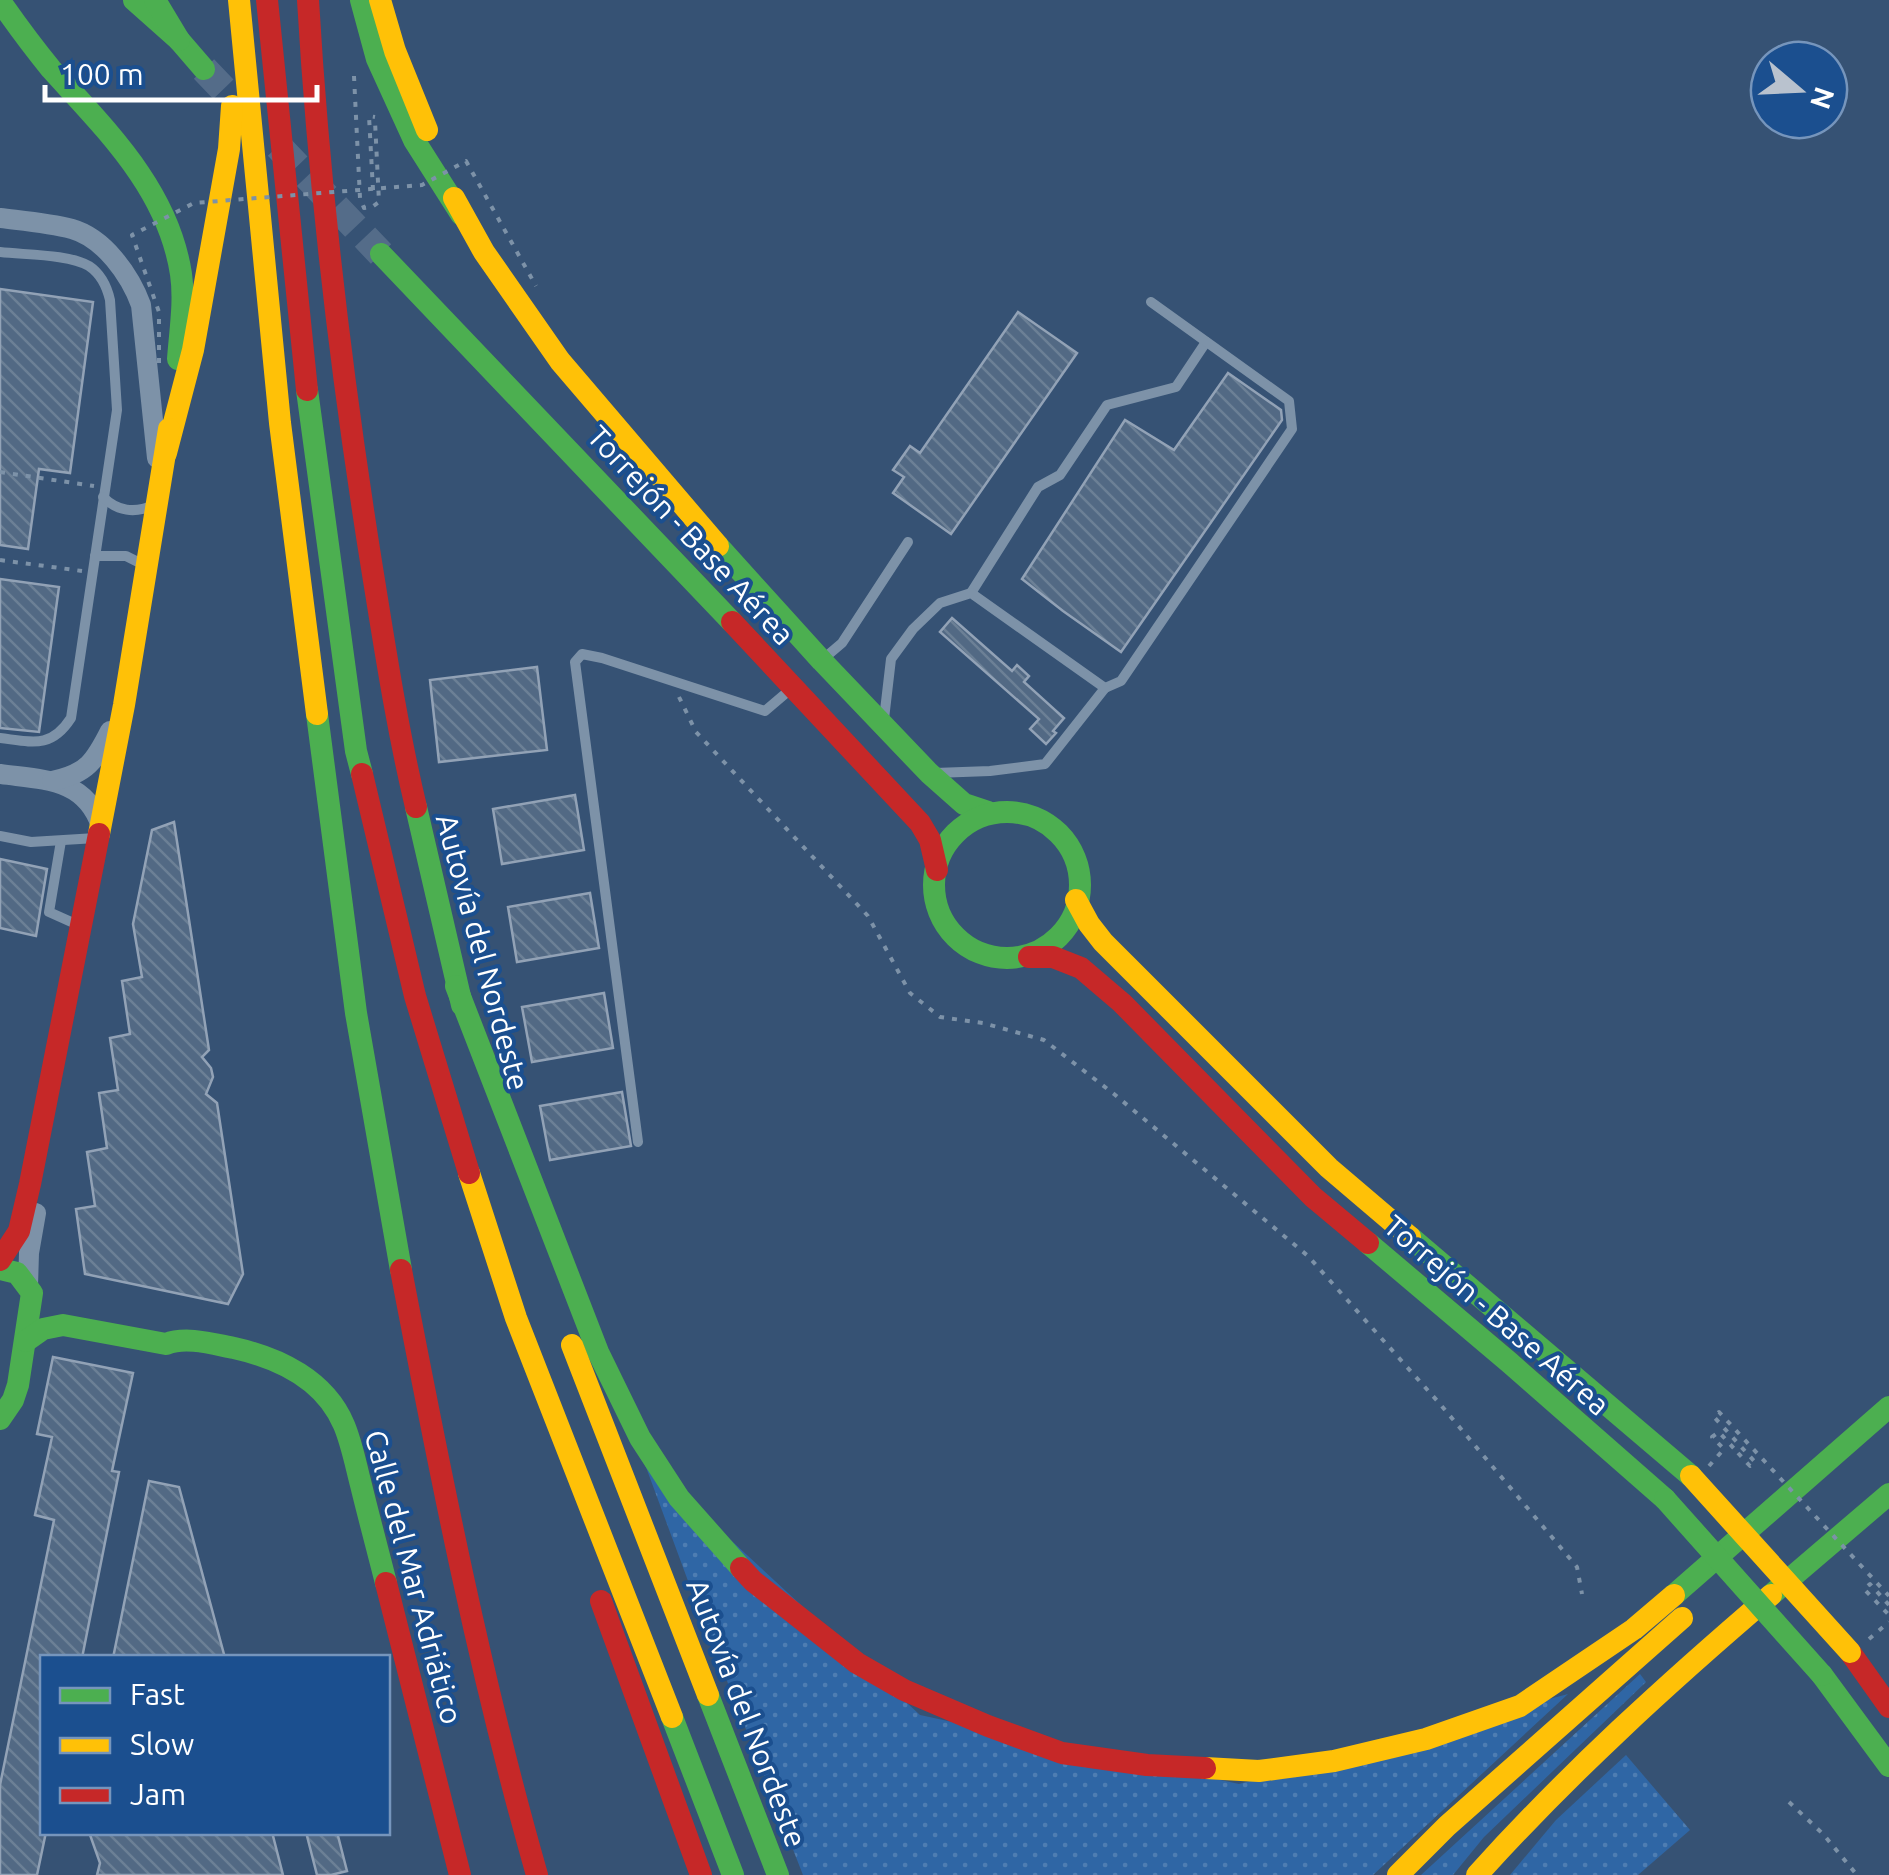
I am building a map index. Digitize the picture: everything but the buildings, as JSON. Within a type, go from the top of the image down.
[{"type":"main road","points":[[134,0],[179,40],[204,69]]},
{"type":"main road","points":[[154,0],[179,40]]},
{"type":"main road","points":[[166,453],[189,370],[230,149],[236,0]]},
{"type":"main road","points":[[236,0],[280,422],[356,1013],[396,1246],[451,1527],[509,1776],[537,1875]]},
{"type":"main road","points":[[266,0],[310,422],[356,751],[415,996],[516,1318],[733,1875]]},
{"type":"main road","name":"Autovía del Nordeste","points":[[308,0],[348,420],[400,741],[456,986],[563,1322],[778,1875]]},
{"type":"main road","points":[[360,0],[378,59],[407,124],[460,214]]},
{"type":"main road","points":[[380,0],[395,52],[460,214]]},
{"type":"main road","points":[[0,2],[13,23],[142,175],[161,205],[174,241],[182,302],[176,385],[124,705],[19,1231],[0,1260]]},
{"type":"main road","name":"Torrejón - Base Aérea","points":[[460,214],[515,300],[560,360],[703,530],[929,773],[964,804],[988,812]]},
{"type":"main road","name":"Torrejón - Base Aérea","points":[[381,254],[644,527],[920,823],[930,840],[937,870]]},
{"type":"main road","points":[[988,812],[1018,812],[1046,822],[1066,843],[1078,870],[1076,900],[1062,935],[1029,956],[994,960],[961,944],[939,913],[937,870],[947,845],[959,829],[988,812]]},
{"type":"main road","name":"Torrejón - Base Aérea","points":[[1076,900],[1104,942],[1329,1168],[1690,1474],[1850,1652],[1889,1706]]},
{"type":"main road","name":"Torrejón - Base Aérea","points":[[1029,956],[1053,957],[1080,968],[1108,991],[1313,1197],[1664,1499],[1822,1674],[1889,1766]]},
{"type":"main road","points":[[456,986],[598,1352],[640,1438],[678,1498],[752,1582],[857,1663],[904,1690],[1062,1753],[1147,1765],[1259,1771],[1334,1761],[1426,1739],[1520,1706],[1634,1628],[1889,1407]]},
{"type":"main road","name":"Calle del Mar Adriático","points":[[0,1270],[17,1273],[30,1289],[66,1310],[168,1330],[178,1340]]},
{"type":"main road","points":[[1,1415],[13,1400],[18,1385],[30,1289]]},
{"type":"main road","points":[[516,1318],[554,1473],[581,1546]]},
{"type":"main road","name":"Calle del Mar Adriático","points":[[26,1341],[46,1326],[63,1325],[166,1344],[178,1340],[260,1353],[297,1370],[342,1419],[460,1875]]},
{"type":"main road","points":[[1398,1875],[1448,1826],[1889,1435]]},
{"type":"main road","points":[[1477,1875],[1516,1830],[1628,1720],[1889,1494]]},
{"type":"main road","points":[[594,1582],[702,1875]]},
{"type":"street","points":[[0,218],[76,230],[110,255],[134,288],[142,316],[159,495]]},
{"type":"street","points":[[50,781],[72,777],[87,768],[124,705]]},
{"type":"street","points":[[0,774],[50,781],[74,789],[85,797],[105,846],[32,1234],[30,1289]]},
{"type":"lane","points":[[0,252],[74,260],[88,266],[106,286],[117,410],[71,718],[50,740],[0,738]]},
{"type":"lane","points":[[929,773],[1044,764],[1105,688],[1121,680],[1292,429],[1288,401],[1151,302]]},
{"type":"lane","points":[[883,724],[892,659],[913,629],[940,603],[971,593],[1038,487],[1060,475],[1107,405],[1176,386],[1206,342]]},
{"type":"lane","points":[[104,492],[110,505],[120,510],[144,509],[159,495]]},
{"type":"lane","points":[[822,661],[842,643],[908,542]]},
{"type":"lane","points":[[95,556],[126,556],[147,570]]},
{"type":"lane","points":[[971,593],[1105,688]]},
{"type":"lane","points":[[638,1142],[576,662],[582,654],[602,658],[765,712],[793,688]]},
{"type":"lane","points":[[0,836],[30,842],[61,842],[99,830]]},
{"type":"lane","points":[[61,842],[49,912],[80,926]]},
{"type":"path","points":[[353,64],[360,198],[364,208],[378,202],[375,117],[369,116],[374,190]]},
{"type":"path","points":[[159,363],[160,312],[132,234],[194,203],[422,185],[466,161],[536,286]]},
{"type":"path","points":[[0,472],[104,492]]},
{"type":"path","points":[[0,560],[92,572]]},
{"type":"path","points":[[670,680],[696,732],[868,916],[910,993],[940,1017],[983,1023],[1044,1040],[1308,1256],[1578,1567],[1582,1594]]},
{"type":"path","points":[[1690,1474],[1696,1466],[1702,1474],[1724,1449],[1712,1437],[1719,1432],[1750,1466],[1756,1462],[1714,1417],[1719,1412],[1889,1596]]},
{"type":"path","points":[[1889,1605],[1870,1584],[1864,1588],[1889,1615]]},
{"type":"path","points":[[1789,1802],[1857,1875]]},
{"type":"shaded area","points":[[643,1459],[920,1715],[1239,1784],[1568,1694],[1373,1875],[803,1875]]},
{"type":"shaded area","points":[[1640,1674],[1646,1682],[1484,1837],[1453,1875],[1421,1875]]},
{"type":"shaded area","points":[[1626,1755],[1690,1830],[1638,1875],[1510,1875],[1556,1820]]},
{"type":"tunnel","points":[[204,69],[248,115]]},
{"type":"tunnel","points":[[278,146],[381,254]]},
{"type":"traffic: fast","points":[[134,0],[179,40],[204,69]]},
{"type":"traffic: fast","points":[[155,0],[179,40]]},
{"type":"traffic: fast","points":[[361,0],[377,59],[414,140],[461,214]]},
{"type":"traffic: fast","points":[[0,1],[51,69],[132,162],[163,215],[181,274],[178,359]]},
{"type":"traffic: fast","points":[[381,254],[732,622]]},
{"type":"traffic: fast","points":[[307,390],[362,774]]},
{"type":"traffic: fast","points":[[718,546],[929,773],[964,804],[988,812]]},
{"type":"traffic: fast","points":[[317,714],[356,1013],[401,1270]]},
{"type":"traffic: fast","points":[[416,807],[462,1005]]},
{"type":"traffic: fast","points":[[1007,812],[1035,818],[1058,834],[1074,857],[1080,885],[1074,913],[1058,936],[1035,952],[1007,958],[979,952],[956,936],[940,913],[934,885],[940,857],[956,834],[979,818],[1007,812]]},
{"type":"traffic: fast","points":[[456,986],[598,1352],[640,1438],[679,1498],[741,1568]]},
{"type":"traffic: fast","points":[[1410,1237],[1691,1476]]},
{"type":"traffic: fast","points":[[1368,1243],[1665,1499]]},
{"type":"traffic: fast","points":[[0,1269],[17,1273],[32,1293],[18,1385],[0,1419]]},
{"type":"traffic: fast","points":[[26,1341],[43,1329],[63,1325],[166,1344],[191,1341],[217,1345],[251,1352],[299,1373],[325,1395],[344,1425],[386,1583]]},
{"type":"traffic: fast","points":[[1674,1595],[1889,1407]]},
{"type":"traffic: fast","points":[[1771,1595],[1889,1494]]},
{"type":"traffic: fast","points":[[1665,1499],[1822,1675]]},
{"type":"traffic: fast","points":[[1822,1675],[1889,1766]]},
{"type":"traffic: fast","points":[[708,1695],[778,1875]]},
{"type":"traffic: fast","points":[[672,1717],[733,1875]]},
{"type":"traffic: slow","points":[[239,0],[280,423],[317,714]]},
{"type":"traffic: slow","points":[[380,0],[395,51],[427,130]]},
{"type":"traffic: slow","points":[[166,453],[193,350],[229,149],[232,106]]},
{"type":"traffic: slow","points":[[454,198],[484,252],[560,361],[718,546]]},
{"type":"traffic: slow","points":[[99,834],[169,429]]},
{"type":"traffic: slow","points":[[1076,900],[1103,942],[1329,1168],[1410,1237]]},
{"type":"traffic: slow","points":[[469,1173],[516,1318],[672,1717]]},
{"type":"traffic: slow","points":[[572,1345],[708,1695]]},
{"type":"traffic: slow","points":[[1691,1476],[1850,1652]]},
{"type":"traffic: slow","points":[[1205,1768],[1259,1771],[1334,1761],[1426,1739],[1520,1706],[1634,1629],[1674,1595]]},
{"type":"traffic: slow","points":[[1477,1875],[1620,1730],[1771,1595]]},
{"type":"traffic: slow","points":[[1398,1875],[1447,1826],[1682,1618]]},
{"type":"traffic: jam","points":[[267,0],[307,390]]},
{"type":"traffic: jam","points":[[308,0],[325,214],[351,427],[387,658],[416,807]]},
{"type":"traffic: jam","points":[[732,622],[920,823],[930,840],[937,870]]},
{"type":"traffic: jam","points":[[362,774],[415,996],[469,1173]]},
{"type":"traffic: jam","points":[[0,1260],[19,1231],[30,1184],[99,834]]},
{"type":"traffic: jam","points":[[1029,957],[1053,957],[1081,968],[1122,1003],[1313,1197],[1368,1243]]},
{"type":"traffic: jam","points":[[401,1270],[479,1650],[537,1875]]},
{"type":"traffic: jam","points":[[741,1568],[857,1663],[904,1690],[1062,1753],[1147,1765],[1205,1768]]},
{"type":"traffic: jam","points":[[386,1583],[460,1875]]},
{"type":"traffic: jam","points":[[601,1601],[701,1875]]},
{"type":"traffic: jam","points":[[1850,1652],[1889,1707]]}]
